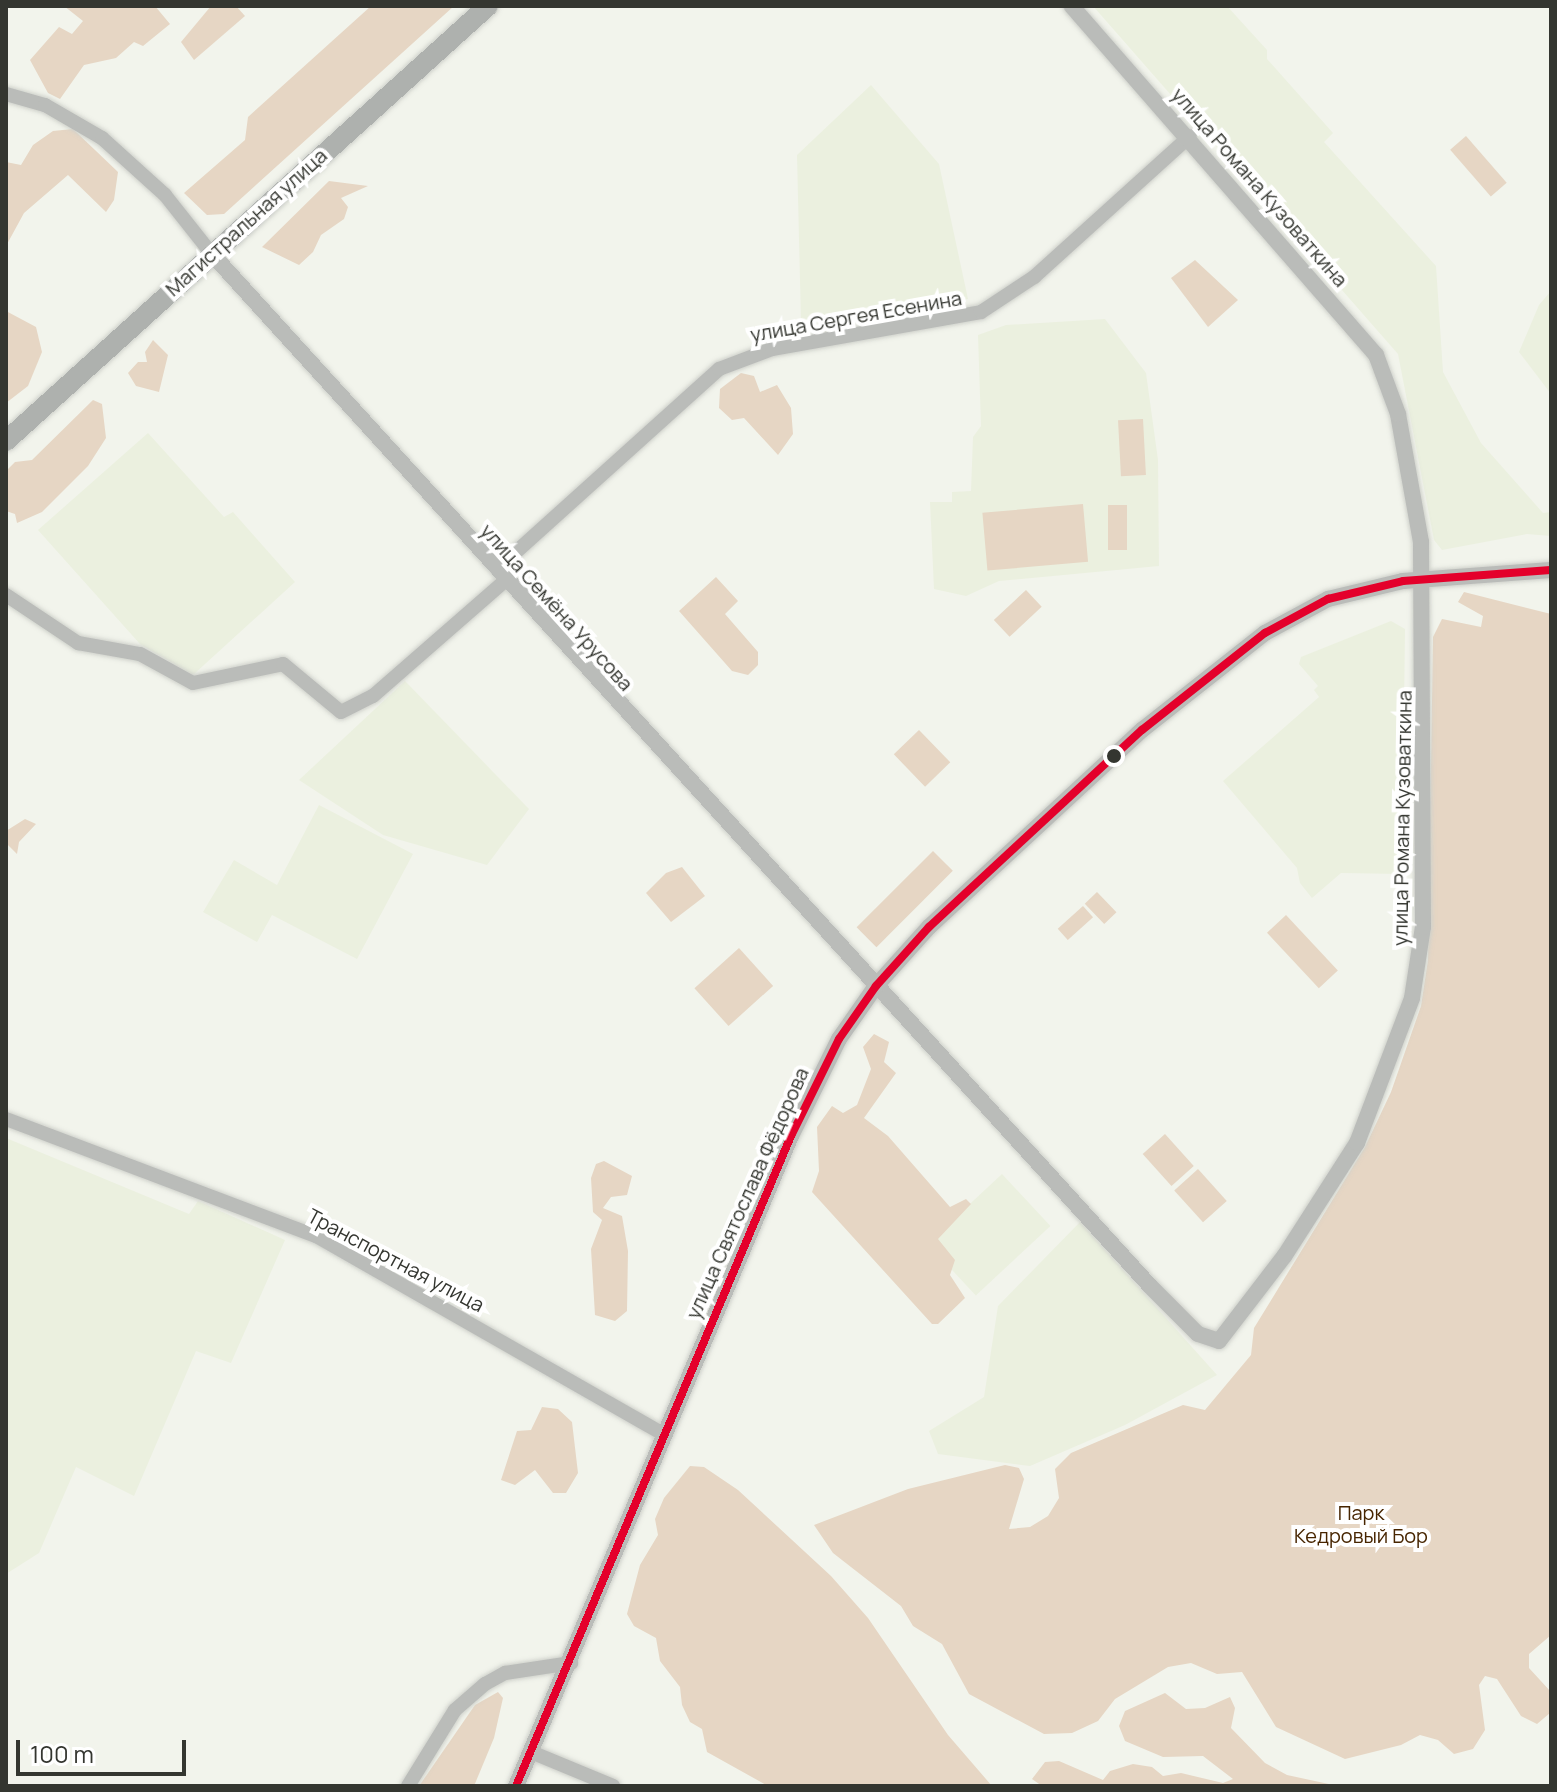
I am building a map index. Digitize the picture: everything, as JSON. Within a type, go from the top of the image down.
[{"type":"main road","name":"Магистральная улица","points":[[6,441],[488,6]]},
{"type":"street","name":"улица Романа Кузоваткина","points":[[876,986],[1149,1285],[1206,1340],[1225,1337],[1357,1143],[1412,998],[1423,927],[1423,577],[1403,436],[1376,355],[1190,136],[1072,6]]},
{"type":"street","points":[[6,94],[45,105],[102,138],[165,195],[211,253]]},
{"type":"street","name":"улица Сергея Есенина","points":[[6,595],[78,643],[140,654],[193,683],[283,664],[341,712],[373,696],[719,369],[772,349],[981,312],[1034,277],[1190,136]]},
{"type":"street","name":"улица Семёна Урусова","points":[[211,253],[876,986]]},
{"type":"street","name":"улица Святослава Фёдорова","points":[[516,1786],[571,1663],[663,1434],[826,1062],[876,986],[975,883],[1215,669],[1328,599],[1423,577],[1551,570]]},
{"type":"street","name":"Транспортная улица","points":[[6,1119],[316,1236],[663,1434]]},
{"type":"street","points":[[408,1786],[455,1710],[485,1684],[505,1673],[571,1663]]},
{"type":"street","points":[[531,1752],[613,1786]]},
{"type":"shaded area","points":[[1093,6],[1227,6],[1267,50],[1267,59],[1333,133],[1324,142],[1436,266],[1443,372],[1481,443],[1543,513],[1551,512],[1551,536],[1527,534],[1442,550],[1434,540],[1398,354]]},
{"type":"shaded area","points":[[871,85],[939,164],[968,299],[801,321],[797,155]]},
{"type":"shaded area","points":[[1551,291],[1551,394],[1519,352],[1539,305]]},
{"type":"shaded area","points":[[1105,319],[1146,373],[1158,460],[1159,566],[999,581],[966,596],[934,589],[930,502],[952,502],[952,492],[971,491],[973,437],[981,426],[978,335],[1006,325]]},
{"type":"shaded area","points":[[148,433],[224,517],[233,512],[295,582],[193,675],[140,644],[38,530]]},
{"type":"shaded area","points":[[1391,621],[1405,629],[1402,874],[1341,873],[1312,898],[1300,883],[1297,868],[1223,781],[1319,697],[1314,690],[1318,686],[1299,664],[1301,657]]},
{"type":"shaded area","points":[[405,681],[529,809],[487,865],[383,835],[299,780]]},
{"type":"shaded area","points":[[319,805],[413,854],[357,959],[272,915],[257,942],[203,912],[234,860],[277,885]]},
{"type":"shaded area","points":[[6,1138],[189,1214],[198,1201],[285,1240],[231,1363],[196,1351],[134,1496],[76,1467],[39,1553],[6,1574]]},
{"type":"shaded area","points":[[1002,1174],[1050,1226],[976,1295],[927,1244]]},
{"type":"shaded area","points":[[1080,1222],[1217,1375],[1125,1425],[1030,1466],[938,1454],[929,1431],[984,1397],[998,1306]]},
{"type":"green space","points":[[64,6],[155,6],[170,24],[143,46],[134,42],[116,58],[84,65],[60,99],[48,93],[30,60],[59,27],[72,34],[83,21]]},
{"type":"green space","points":[[211,6],[236,6],[245,16],[194,60],[181,42]]},
{"type":"green space","points":[[371,6],[454,6],[224,214],[207,215],[184,193],[245,140],[248,117]]},
{"type":"green space","points":[[73,129],[118,172],[114,200],[106,212],[68,175],[24,213],[6,246],[6,162],[21,165],[33,145],[53,131]]},
{"type":"green space","points":[[1466,136],[1507,183],[1491,197],[1450,150]]},
{"type":"green space","points":[[329,181],[368,186],[341,198],[348,207],[344,219],[321,235],[313,252],[299,265],[262,247]]},
{"type":"green space","points":[[1195,260],[1238,300],[1208,327],[1171,278]]},
{"type":"green space","points":[[6,311],[36,327],[42,352],[28,386],[6,403]]},
{"type":"green space","points":[[153,340],[168,355],[159,392],[136,386],[128,373],[138,362],[147,362],[145,352]]},
{"type":"green space","points":[[741,373],[754,376],[760,392],[777,385],[791,408],[793,434],[778,455],[744,418],[732,420],[719,408],[720,389]]},
{"type":"green space","points":[[93,400],[102,404],[106,438],[88,466],[42,512],[17,523],[15,514],[6,511],[6,471],[15,462],[32,460]]},
{"type":"green space","points":[[1143,419],[1146,475],[1121,476],[1118,420]]},
{"type":"green space","points":[[1083,504],[1088,562],[987,571],[982,513]]},
{"type":"green space","points":[[1108,505],[1127,505],[1127,550],[1108,550]]},
{"type":"green space","points":[[716,577],[738,601],[725,614],[758,652],[758,665],[748,675],[732,671],[679,611]]},
{"type":"green space","points":[[1026,590],[1042,607],[1010,637],[994,620]]},
{"type":"green space","name":"Парк Кедровый Бор","points":[[1464,592],[1551,614],[1551,1635],[1529,1654],[1529,1668],[1551,1692],[1550,1713],[1537,1724],[1521,1716],[1497,1679],[1485,1676],[1479,1685],[1485,1730],[1473,1749],[1454,1754],[1438,1740],[1420,1735],[1401,1745],[1345,1759],[1276,1727],[1242,1672],[1217,1674],[1191,1663],[1168,1667],[1115,1699],[1098,1721],[1072,1733],[1044,1734],[969,1694],[942,1644],[913,1626],[901,1606],[833,1553],[814,1525],[908,1489],[1005,1465],[1019,1468],[1024,1479],[1009,1529],[1030,1527],[1048,1516],[1059,1498],[1055,1469],[1071,1453],[1183,1405],[1205,1410],[1251,1355],[1254,1328],[1365,1147],[1391,1092],[1421,1006],[1428,960],[1433,637],[1442,619],[1481,627],[1483,616],[1458,602]]},
{"type":"green space","points":[[919,730],[950,762],[925,787],[894,754]]},
{"type":"green space","points":[[25,819],[36,824],[19,842],[17,854],[6,843],[6,831]]},
{"type":"green space","points":[[933,851],[953,871],[876,947],[857,927]]},
{"type":"green space","points":[[682,867],[705,896],[671,922],[646,893],[666,873]]},
{"type":"green space","points":[[1097,892],[1116,912],[1104,924],[1085,904]]},
{"type":"green space","points":[[1083,906],[1093,917],[1068,940],[1058,929]]},
{"type":"green space","points":[[1286,915],[1338,971],[1319,988],[1267,933]]},
{"type":"green space","points":[[739,948],[773,986],[729,1026],[694,988]]},
{"type":"green space","points":[[874,1034],[889,1042],[884,1062],[896,1073],[864,1118],[888,1136],[950,1207],[966,1199],[971,1204],[938,1239],[955,1260],[950,1275],[965,1298],[938,1324],[932,1324],[812,1192],[819,1171],[817,1127],[832,1106],[843,1113],[857,1105],[871,1069],[863,1047]]},
{"type":"green space","points":[[1165,1134],[1194,1166],[1171,1186],[1143,1154]]},
{"type":"green space","points":[[604,1161],[632,1176],[627,1195],[611,1197],[603,1208],[622,1216],[628,1251],[627,1311],[615,1321],[595,1315],[591,1249],[602,1220],[593,1212],[591,1178],[596,1164]]},
{"type":"green space","points":[[1198,1169],[1227,1201],[1203,1222],[1174,1190]]},
{"type":"green space","points":[[542,1407],[558,1409],[572,1422],[578,1473],[566,1493],[553,1493],[535,1470],[515,1485],[501,1480],[517,1431],[531,1430]]},
{"type":"green space","points":[[690,1466],[704,1467],[738,1490],[831,1576],[868,1618],[948,1735],[992,1786],[768,1786],[707,1752],[702,1729],[690,1722],[682,1705],[680,1687],[660,1661],[656,1638],[634,1626],[627,1614],[640,1565],[658,1535],[655,1519],[664,1498]]},
{"type":"green space","points":[[498,1692],[503,1698],[494,1738],[474,1786],[419,1786],[475,1705]]},
{"type":"green space","points":[[1165,1693],[1186,1709],[1205,1708],[1230,1697],[1235,1708],[1231,1728],[1265,1763],[1287,1775],[1338,1786],[1042,1786],[1032,1779],[1045,1762],[1059,1761],[1103,1780],[1110,1771],[1133,1764],[1152,1767],[1163,1776],[1181,1773],[1223,1783],[1233,1779],[1203,1756],[1163,1757],[1125,1741],[1119,1726],[1125,1711]]},
{"type":"transit line","points":[[516,1786],[791,1136],[839,1039],[876,986],[929,927],[1142,730],[1265,633],[1328,599],[1403,581],[1551,570]]}]
